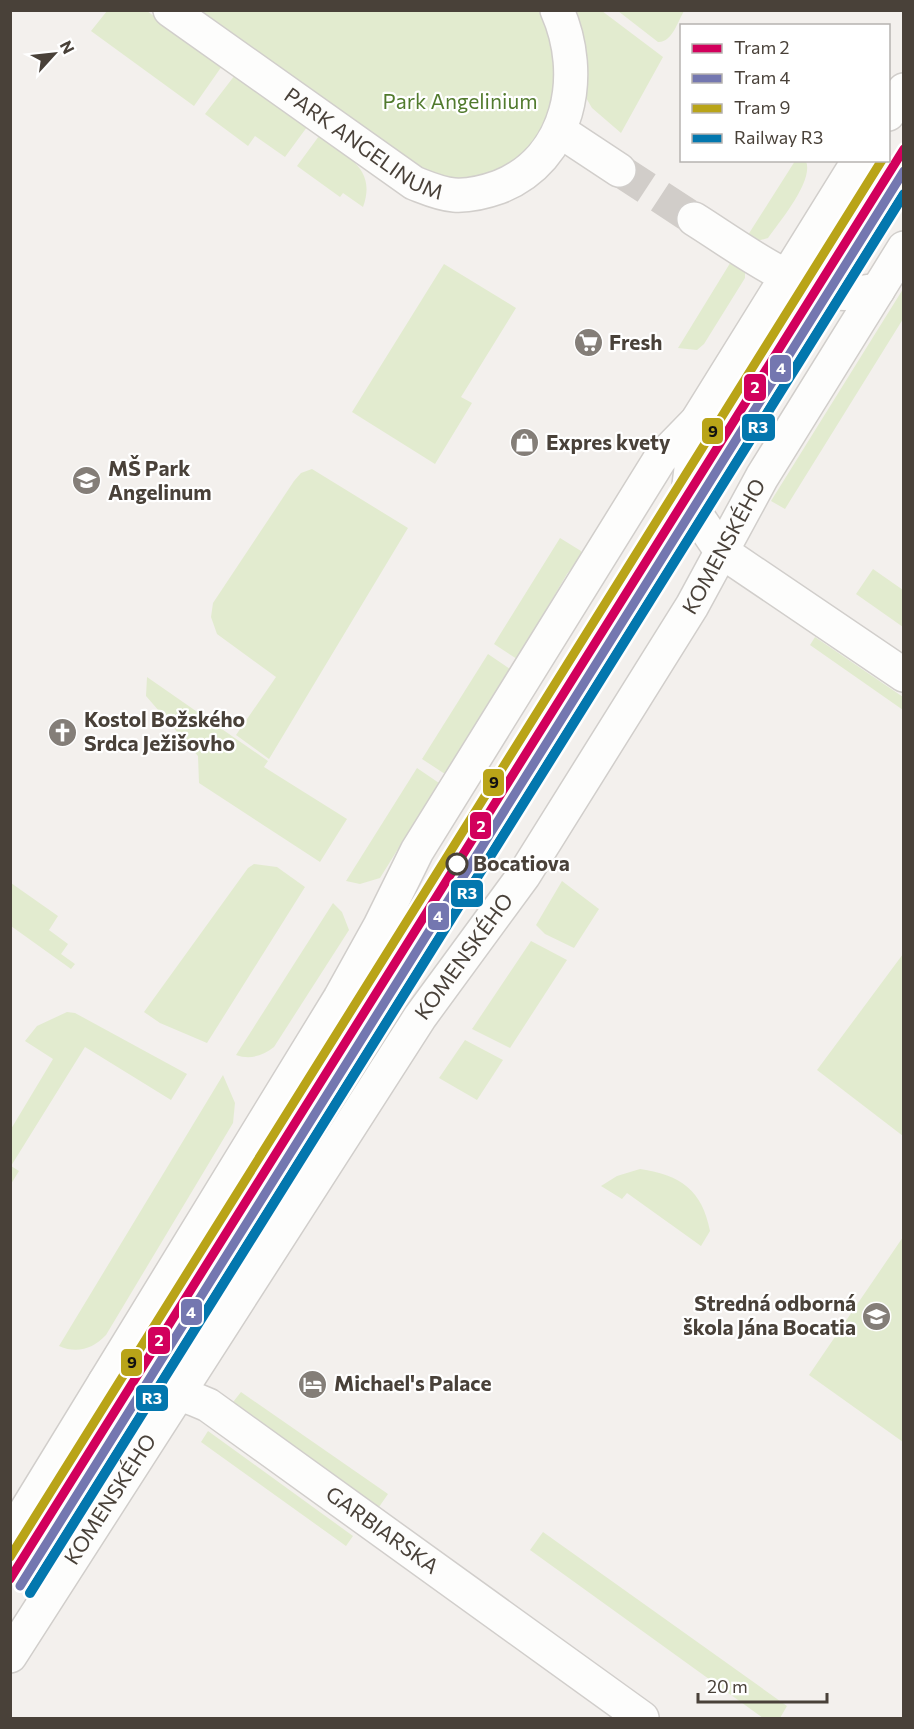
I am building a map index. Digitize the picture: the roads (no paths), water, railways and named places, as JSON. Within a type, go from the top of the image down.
[{"type":"street","name":"PARK ANGELINUM","points":[[170,10],[414,183],[454,195],[475,194],[514,181],[532,169],[560,131],[570,98],[571,80],[567,42],[557,10]]},
{"type":"street","points":[[890,111],[903,90]]},
{"type":"street","points":[[560,131],[619,170]]},
{"type":"street","points":[[10,1537],[340,998],[380,926],[417,851],[438,816],[660,459],[697,421],[859,162]]},
{"type":"street","points":[[694,219],[788,275],[816,288],[838,294],[878,290]]},
{"type":"street","name":"KOMENSKÉHO","points":[[10,1656],[61,1581],[177,1393],[420,1017],[524,875],[692,606],[762,477],[903,248]]},
{"type":"street","points":[[697,421],[688,493],[698,517],[721,551],[903,675]]},
{"type":"street","name":"GARBIARSKA","points":[[105,1382],[135,1382],[177,1393],[208,1405],[642,1719]]},
{"type":"tunnel","points":[[619,170],[694,219]]},
{"type":"tram line","name":"2","points":[[10,1579],[904,149]]},
{"type":"tram line","name":"9","points":[[10,1557],[881,162]]},
{"type":"tram line","name":"4","points":[[20,1586],[904,171]]},
{"type":"rail line","name":"R3","points":[[30,1593],[904,194]]},
{"type":"place","name":"Fresh","points":[[588,343]]},
{"type":"place","name":"Expres kvety","points":[[525,443]]},
{"type":"place","name":"MŠ Park Angelinum","points":[[87,481]]},
{"type":"place","name":"Kostol Božského Srdca Ježišovho","points":[[63,732]]},
{"type":"place","name":"Bocatiova","points":[[457,864]]},
{"type":"place","name":"Stredná odborná škola Jána Bocatia","points":[[877,1316]]},
{"type":"place","name":"Michael's Palace","points":[[313,1384]]},
{"type":"park label","name":"Park Angelinium","points":[[460,102]]}]
